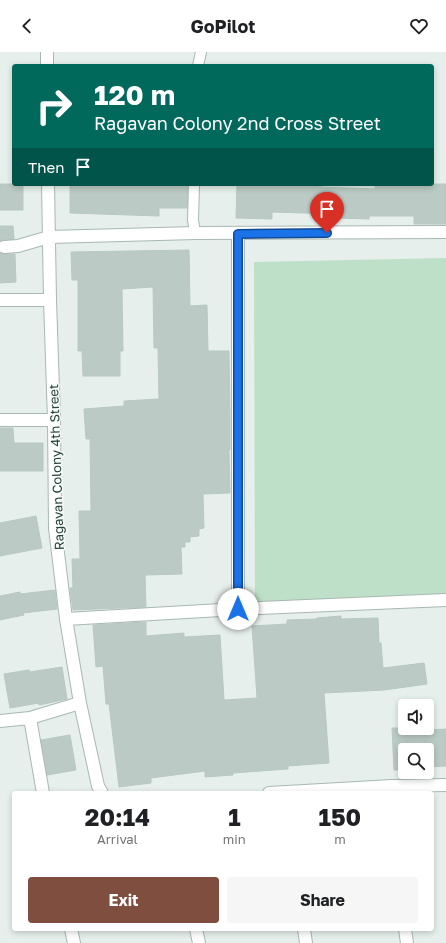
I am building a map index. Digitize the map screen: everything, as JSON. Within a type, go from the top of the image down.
[{"type":"street","points":[[47,52],[47,64]]},
{"type":"street","name":"Ragavan Colony 4th Street","points":[[48,186],[55,528],[66,619],[80,703],[98,786],[101,791]]},
{"type":"street","points":[[4,247],[18,246],[49,237],[195,233],[446,232]]},
{"type":"street","points":[[238,234],[238,609]]},
{"type":"street","points":[[0,300],[50,300]]},
{"type":"street","points":[[0,420],[54,420]]},
{"type":"street","points":[[66,619],[238,609],[446,600]]},
{"type":"street","points":[[0,721],[30,718],[80,703]]},
{"type":"street","points":[[30,718],[43,791]]},
{"type":"street","points":[[322,791],[392,789],[446,785]]},
{"type":"street","points":[[71,931],[74,943]]},
{"type":"street","points":[[196,931],[199,943]]},
{"type":"street","points":[[304,931],[306,943]]},
{"type":"street","points":[[405,931],[407,943]]},
{"type":"lane","points":[[198,64],[201,52]]},
{"type":"lane","points":[[194,186],[193,220],[195,233]]},
{"type":"green space","points":[[446,258],[446,598],[255,604],[254,262]]},
{"type":"building","points":[[0,184],[23,186],[23,210],[0,210]]},
{"type":"building","points":[[434,184],[446,184],[446,224],[414,224],[414,216],[369,216],[369,219],[336,218],[336,214],[272,212],[272,219],[236,218],[237,186],[321,186],[375,189],[375,186],[434,186]]},
{"type":"building","points":[[70,186],[188,186],[187,208],[159,208],[159,216],[70,213]]},
{"type":"building","points":[[0,226],[13,226],[14,239],[0,241]]},
{"type":"building","points":[[189,250],[190,306],[207,305],[208,351],[229,351],[230,493],[203,494],[204,528],[199,529],[199,536],[190,537],[190,542],[185,542],[185,547],[181,547],[182,574],[145,575],[146,607],[73,610],[70,588],[73,588],[72,559],[80,559],[79,511],[91,511],[90,439],[86,439],[84,409],[124,406],[124,401],[159,399],[158,348],[154,348],[153,287],[122,289],[123,351],[120,351],[120,376],[83,376],[82,351],[78,351],[78,280],[72,280],[71,252]]},
{"type":"building","points":[[0,253],[15,254],[16,282],[0,283]]},
{"type":"building","points":[[0,428],[13,428],[14,443],[43,443],[43,471],[0,471]]},
{"type":"building","points":[[36,516],[42,548],[0,556],[0,523]]},
{"type":"building","points":[[55,590],[57,609],[23,613],[24,615],[0,620],[0,596],[20,592],[20,594]]},
{"type":"building","points":[[341,616],[341,619],[378,618],[379,643],[381,643],[383,668],[424,663],[427,684],[384,690],[324,693],[329,763],[288,766],[288,769],[233,773],[233,775],[205,777],[205,771],[151,778],[151,783],[119,787],[109,704],[106,704],[103,666],[96,667],[93,625],[146,622],[146,636],[184,633],[184,637],[220,635],[224,700],[257,698],[252,626],[287,624],[287,620],[317,619]]},
{"type":"building","points":[[62,667],[67,699],[39,705],[39,703],[10,708],[4,674]]},
{"type":"building","points":[[392,728],[398,728],[398,735],[434,735],[434,730],[446,729],[446,766],[434,767],[434,743],[398,743],[398,770],[394,770]]},
{"type":"building","points":[[70,735],[76,770],[47,775],[41,740]]},
{"type":"route","points":[[238,609],[238,234],[327,233]]}]
